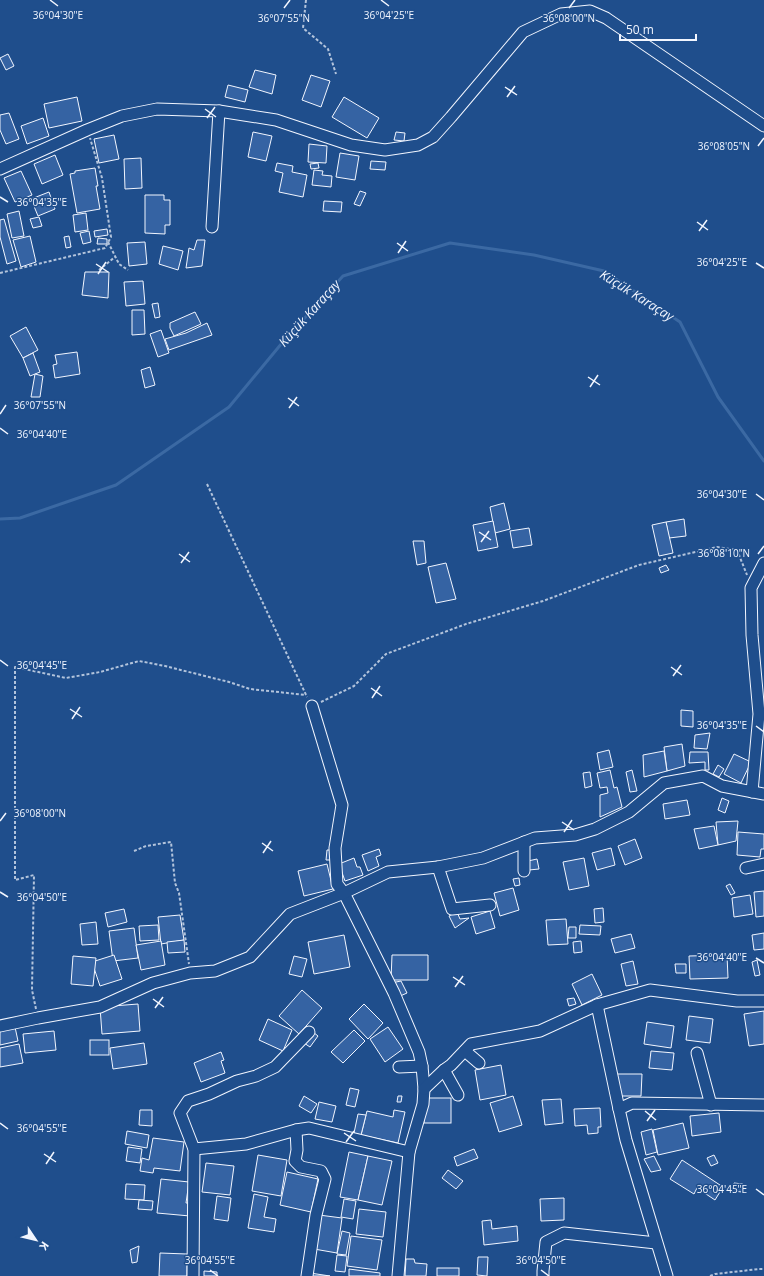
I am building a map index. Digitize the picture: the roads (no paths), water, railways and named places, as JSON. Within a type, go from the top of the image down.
[{"type":"street","points":[[0,169],[122,116],[157,109],[219,111],[276,120],[351,145],[385,150],[418,145],[432,137],[451,117],[523,32],[561,14],[590,11],[606,18],[764,126]]},
{"type":"street","points":[[212,227],[219,111]]},
{"type":"street","points":[[752,792],[759,714],[752,635],[752,588],[764,563]]},
{"type":"street","points":[[312,706],[342,806],[335,848],[337,884],[344,893],[394,993],[419,1052],[422,1066],[424,1089],[423,1104],[409,1152],[398,1276]]},
{"type":"street","points":[[0,1026],[100,1007],[153,983],[190,973],[215,971],[250,957],[290,914],[344,893],[388,872],[438,867],[483,858],[535,838],[575,835],[595,829],[629,812],[664,783],[703,776],[722,786],[764,794]]},
{"type":"street","points":[[524,842],[524,871]]},
{"type":"street","points":[[746,868],[764,864]]},
{"type":"street","points":[[438,867],[452,910],[490,906]]},
{"type":"street","points":[[424,1089],[451,1065],[471,1044],[540,1031],[598,1005],[650,990],[737,1001],[764,1000]]},
{"type":"street","points":[[598,1005],[628,1148],[666,1276]]},
{"type":"street","points":[[194,1276],[194,1149],[180,1113],[188,1101],[209,1094],[237,1081],[256,1076],[275,1067],[309,1032]]},
{"type":"street","points":[[465,1051],[479,1063]]},
{"type":"street","points":[[697,1053],[711,1105]]},
{"type":"street","points":[[398,1067],[422,1066]]},
{"type":"street","points":[[444,1070],[458,1095]]},
{"type":"street","points":[[619,1109],[632,1103],[764,1105]]},
{"type":"street","points":[[194,1149],[246,1144],[296,1130],[310,1128],[409,1152]]},
{"type":"street","points":[[296,1130],[297,1150],[295,1161],[301,1166],[321,1171],[325,1180],[316,1215],[307,1276]]},
{"type":"street","points":[[543,1276],[546,1242],[564,1233],[656,1242]]},
{"type":"waterway","name":"Küçük Karaçay","points":[[0,519],[20,518],[116,485],[229,407],[282,343],[343,276],[450,243],[534,255],[604,271],[680,322],[718,397],[764,461]]}]
